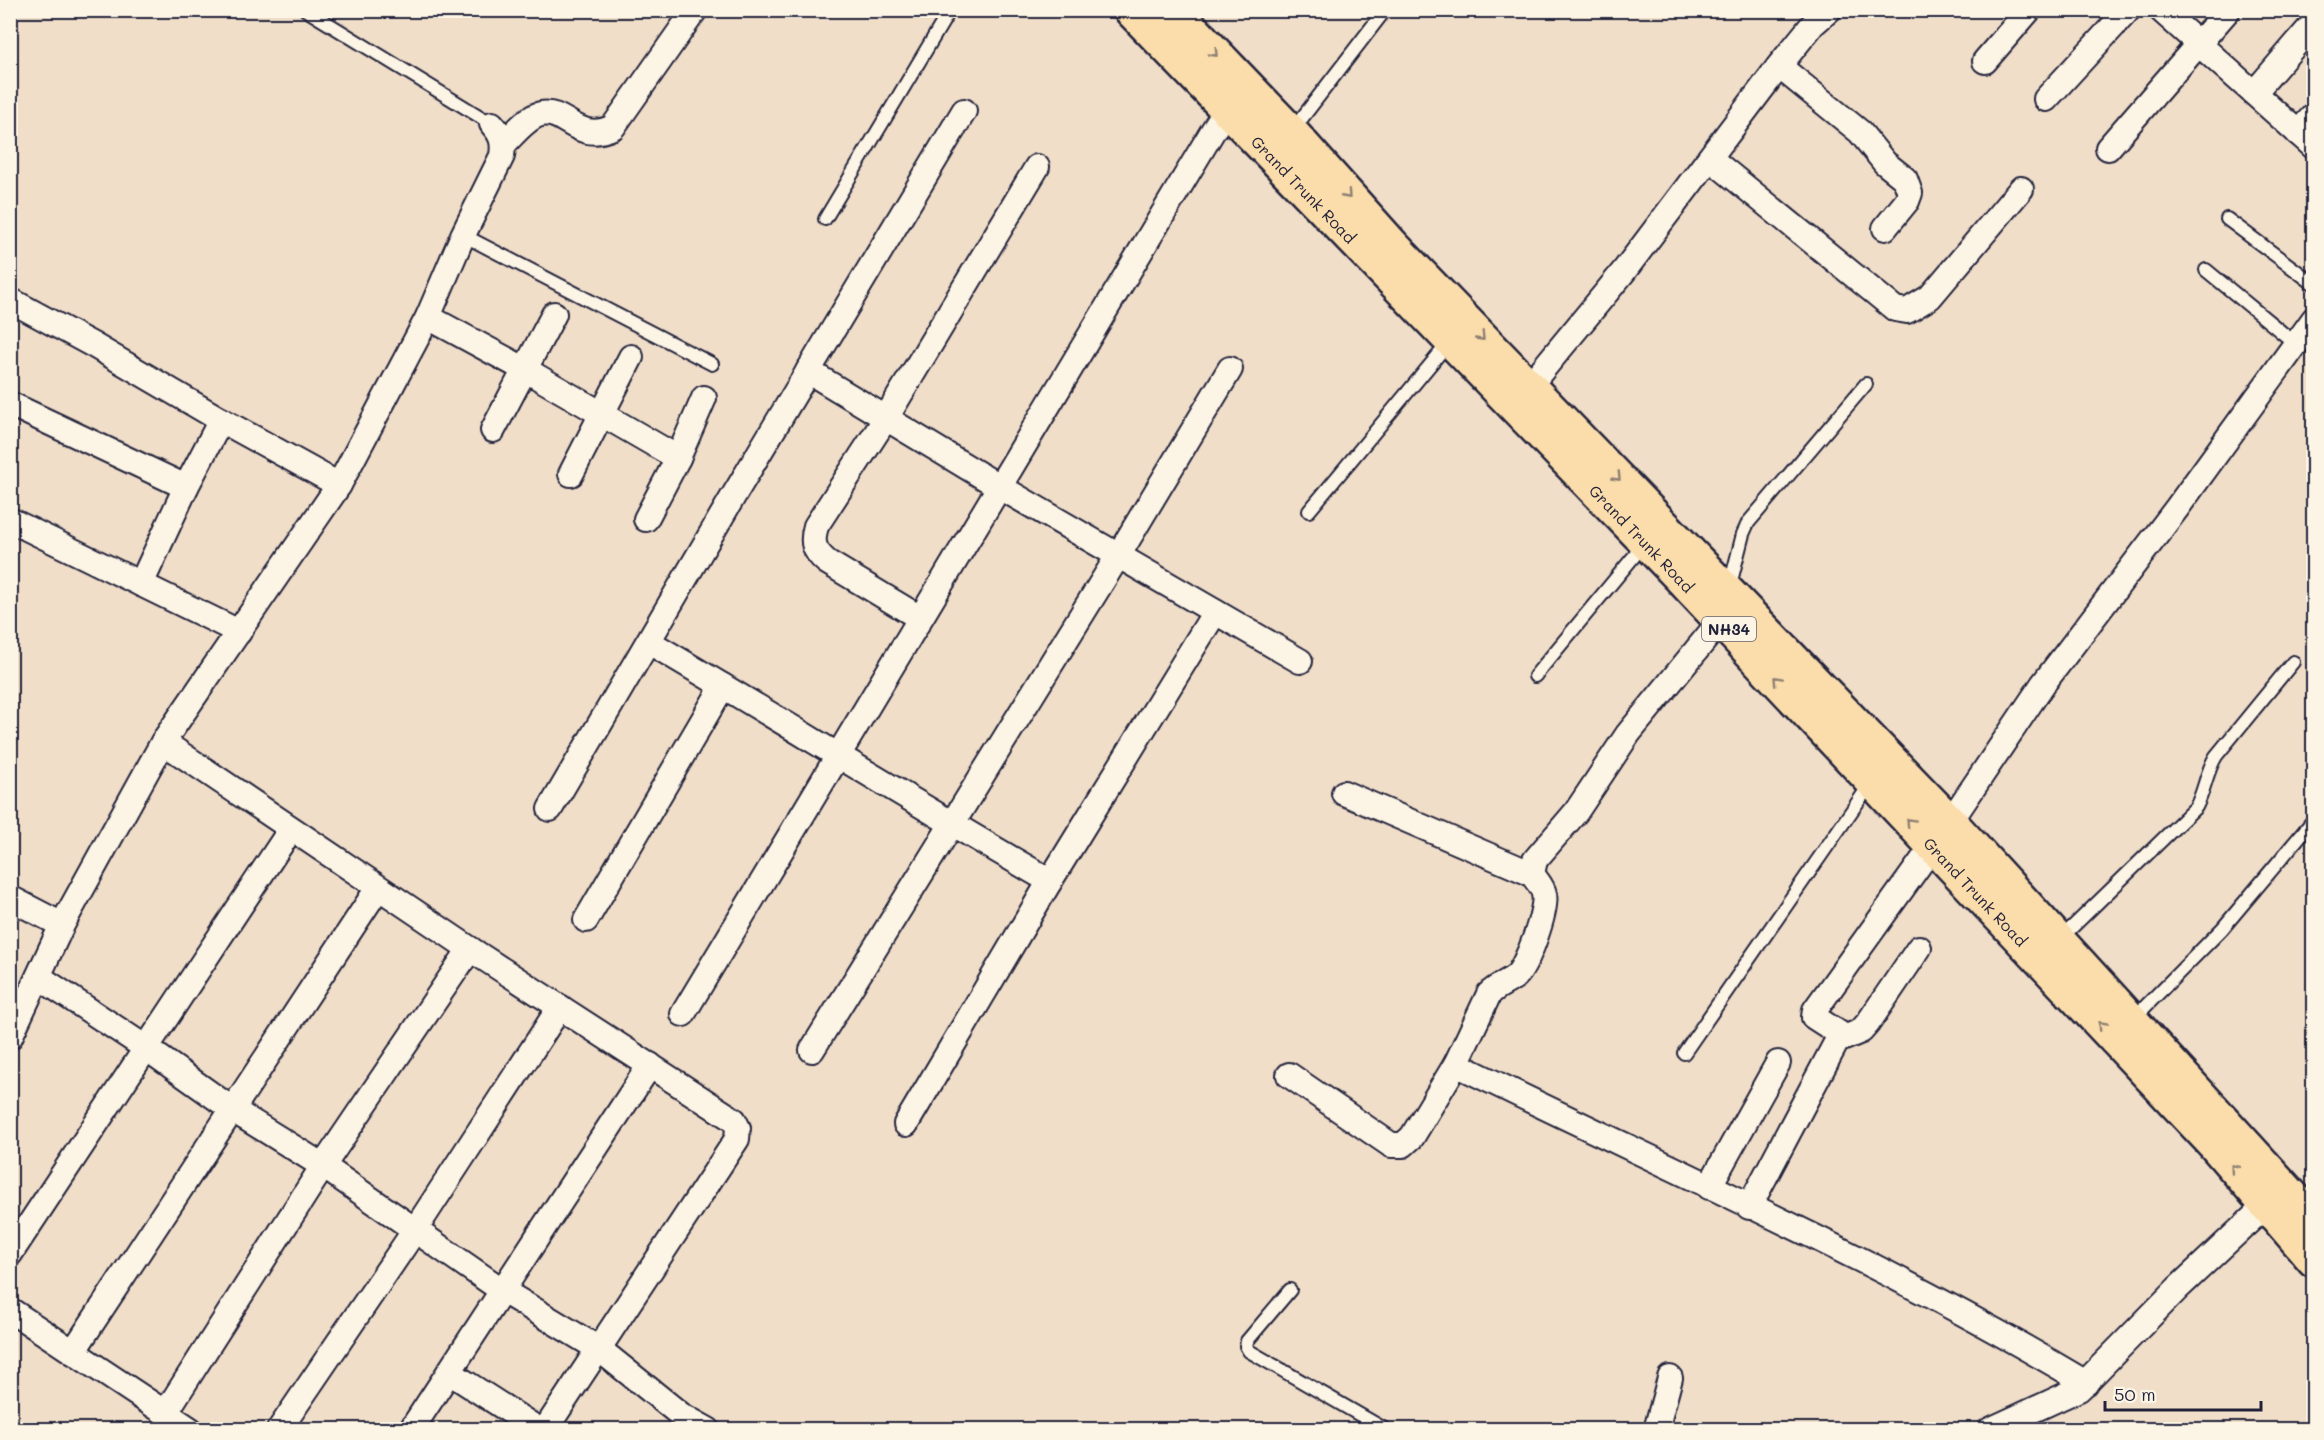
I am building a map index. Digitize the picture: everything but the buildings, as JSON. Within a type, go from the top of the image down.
[{"type":"highway","name":"Grand Trunk Road","points":[[1131,10],[1646,542],[1724,607],[1941,833],[2214,1144],[2275,1197],[2313,1221]]},
{"type":"highway","name":"Grand Trunk Road","points":[[1174,10],[1291,132],[1393,246],[1528,386],[1724,607],[1872,782],[1941,833],[2059,941],[2131,1021],[2275,1197],[2313,1260]]},
{"type":"street","points":[[10,1036],[63,925],[163,742],[339,485],[428,316],[463,235],[502,156],[498,134],[543,114],[585,132],[601,132],[613,127],[695,10]]},
{"type":"street","points":[[1528,386],[1624,272],[1779,66],[1813,24],[1829,10]]},
{"type":"street","points":[[1984,61],[2029,10]]},
{"type":"street","points":[[2046,99],[2128,10]]},
{"type":"street","points":[[2161,10],[2306,140],[2313,115]]},
{"type":"street","points":[[2108,148],[2228,10]]},
{"type":"street","points":[[2254,93],[2313,23]]},
{"type":"street","points":[[1779,66],[1860,132],[1885,163],[1905,179],[1910,193],[1908,201],[1885,228]]},
{"type":"street","points":[[683,1014],[1226,109]]},
{"type":"street","points":[[550,809],[964,111]]},
{"type":"street","points":[[1711,159],[1895,309],[1908,311],[1929,297],[2021,189]]},
{"type":"street","points":[[920,618],[827,562],[816,553],[812,540],[816,526],[886,418],[1037,167]]},
{"type":"street","points":[[10,300],[339,485]]},
{"type":"street","points":[[493,430],[554,314]]},
{"type":"street","points":[[428,316],[678,458]]},
{"type":"street","points":[[1845,1037],[1819,1022],[1815,1017],[1815,1010],[1941,833],[2043,684],[2177,508],[2313,319]]},
{"type":"street","points":[[572,474],[631,357]]},
{"type":"street","points":[[812,1050],[1118,556],[1230,369]]},
{"type":"street","points":[[808,371],[1000,487],[1300,661]]},
{"type":"street","points":[[646,519],[678,458],[705,398]]},
{"type":"street","points":[[10,404],[186,487]]},
{"type":"street","points":[[141,584],[186,487],[221,420]]},
{"type":"street","points":[[10,520],[239,632]]},
{"type":"street","points":[[1533,874],[1535,860],[1576,812],[1628,734],[1724,607]]},
{"type":"street","points":[[906,1124],[1050,881],[1215,612]]},
{"type":"street","points":[[648,642],[838,754],[950,824],[1050,881]]},
{"type":"street","points":[[586,920],[723,686]]},
{"type":"street","points":[[163,742],[470,949],[734,1120],[738,1128],[737,1139],[545,1430]]},
{"type":"street","points":[[1289,1075],[1391,1145],[1403,1145],[1412,1137],[1456,1064],[1489,994],[1498,985],[1517,975],[1528,957],[1546,904],[1544,893],[1533,874],[1344,793]]},
{"type":"street","points":[[10,1254],[291,829]]},
{"type":"street","points":[[74,1352],[378,888]]},
{"type":"street","points":[[10,898],[63,925]]},
{"type":"street","points":[[1749,1207],[1836,1041],[1861,1031],[1919,948]]},
{"type":"street","points":[[166,1412],[323,1166],[470,949]]},
{"type":"street","points":[[39,977],[146,1048],[233,1110],[323,1166],[503,1291],[599,1349],[676,1422],[708,1430]]},
{"type":"street","points":[[279,1430],[415,1230],[560,1007]]},
{"type":"street","points":[[1709,1187],[1778,1063]]},
{"type":"street","points":[[1456,1064],[1938,1299],[2030,1349],[2086,1383]]},
{"type":"street","points":[[411,1430],[650,1065]]},
{"type":"street","points":[[1990,1430],[2070,1394],[2086,1383],[2178,1288],[2275,1197]]},
{"type":"street","points":[[10,1310],[191,1430]]},
{"type":"street","points":[[449,1372],[539,1430]]},
{"type":"street","points":[[1656,1430],[1670,1378]]},
{"type":"lane","points":[[306,10],[498,134]]},
{"type":"lane","points":[[825,219],[950,10]]},
{"type":"lane","points":[[1291,132],[1385,10]]},
{"type":"lane","points":[[2226,219],[2313,284]]},
{"type":"lane","points":[[463,235],[712,364]]},
{"type":"lane","points":[[2206,270],[2296,344]]},
{"type":"lane","points":[[1309,511],[1450,340]]},
{"type":"lane","points":[[1724,607],[1748,523],[1866,384]]},
{"type":"lane","points":[[1535,676],[1646,542]]},
{"type":"lane","points":[[2059,941],[2196,807],[2202,795],[2210,766],[2216,756],[2294,662]]},
{"type":"lane","points":[[1684,1053],[1872,782]]},
{"type":"lane","points":[[2131,1021],[2222,929],[2311,823]]},
{"type":"lane","points":[[1290,1290],[1247,1341],[1246,1346],[1249,1351],[1386,1430]]}]
